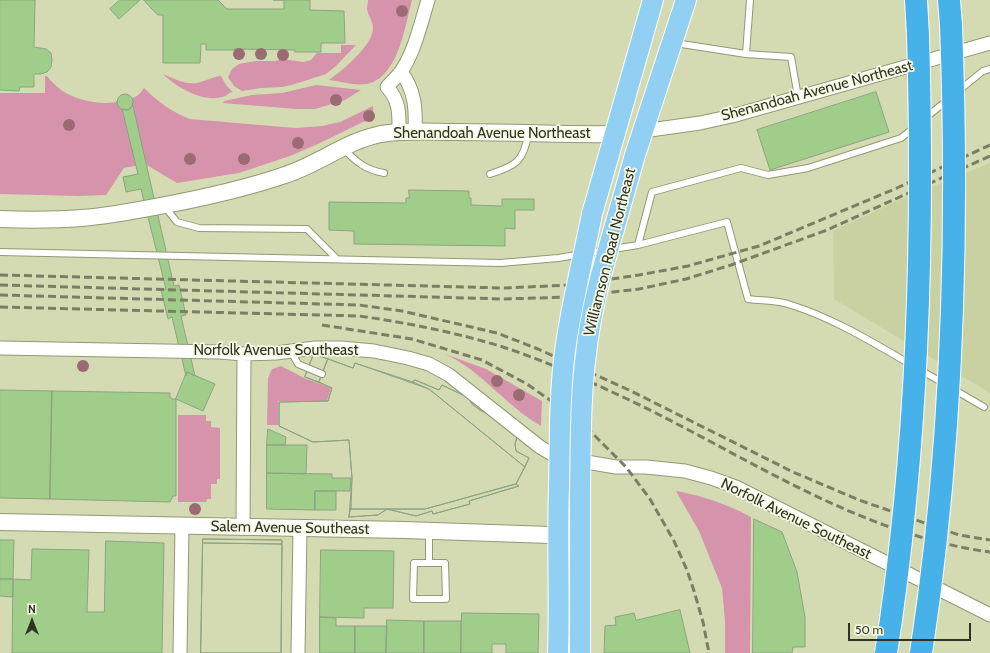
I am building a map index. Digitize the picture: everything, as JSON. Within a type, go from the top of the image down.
[{"type":"highway","points":[[886,653],[906,495],[916,368],[921,213],[920,117],[916,0]]},
{"type":"highway","points":[[921,653],[936,538],[953,309],[955,217],[954,114],[949,0]]},
{"type":"main road","name":"Williamson Road Northeast","points":[[558,653],[557,535],[561,405],[569,323],[592,214],[653,0]]},
{"type":"main road","name":"Williamson Road Northeast","points":[[580,653],[579,536],[582,406],[586,352],[597,295],[618,215],[686,0]]},
{"type":"street","points":[[399,132],[398,106],[396,98],[387,87],[401,72],[408,58],[419,30],[428,0]]},
{"type":"street","name":"Shenandoah Avenue Northeast","points":[[643,132],[700,123],[732,116],[990,43]]},
{"type":"street","points":[[401,72],[410,87],[414,99],[415,132]]},
{"type":"street","name":"Shenandoah Avenue Northeast","points":[[0,220],[82,218],[119,214],[196,200],[259,184],[288,174],[316,162],[343,147],[362,139],[381,134],[399,132],[528,132],[614,134]]},
{"type":"street","name":"Norfolk Avenue Southeast","points":[[0,348],[244,354],[276,353],[314,348],[341,348],[374,351],[408,358],[429,364],[449,375],[540,447],[557,457],[616,467],[646,467],[685,471],[736,487],[990,616]]},
{"type":"street","points":[[242,528],[244,354]]},
{"type":"street","name":"Salem Avenue Southeast","points":[[0,522],[429,531],[579,536]]},
{"type":"street","points":[[180,653],[182,526]]},
{"type":"street","points":[[298,653],[300,528]]},
{"type":"lane","points":[[746,54],[750,0]]},
{"type":"lane","points":[[672,43],[746,54],[791,57],[798,97]]},
{"type":"lane","points":[[638,245],[652,192],[741,168],[768,175],[808,168],[901,138],[983,70],[990,69]]},
{"type":"lane","points":[[490,174],[506,169],[518,162],[526,147],[528,132]]},
{"type":"lane","points":[[343,147],[354,160],[365,168],[384,173]]},
{"type":"lane","points":[[164,206],[177,222],[199,228],[307,229],[337,259]]},
{"type":"lane","points":[[0,252],[501,263],[558,258],[638,245],[727,222],[748,299],[790,304],[824,318],[865,338],[984,407]]},
{"type":"lane","points":[[291,351],[298,364],[322,374]]},
{"type":"lane","points":[[429,531],[429,563]]},
{"type":"lane","points":[[414,563],[429,563],[445,563],[446,599],[413,599],[414,563]]},
{"type":"shaded area","points":[[368,0],[412,0],[403,37],[393,62],[386,72],[377,80],[366,84],[352,84],[329,80],[356,57],[372,35],[373,25],[367,9]]},
{"type":"shaded area","points":[[341,45],[356,45],[326,74],[295,84],[282,87],[242,91],[234,86],[228,77],[232,69],[239,64],[282,59],[303,62],[311,60],[317,53],[341,53]]},
{"type":"shaded area","points":[[163,74],[188,83],[197,83],[221,76],[226,85],[233,92],[217,98],[200,96],[183,89]]},
{"type":"shaded area","points":[[45,76],[47,76],[61,90],[69,95],[88,101],[107,103],[126,100],[136,96],[144,88],[166,106],[190,119],[295,128],[322,126],[340,122],[373,106],[374,120],[363,122],[290,156],[239,173],[177,183],[145,164],[124,168],[106,195],[79,196],[0,194],[0,93],[45,93]]},
{"type":"shaded area","points":[[316,85],[361,90],[345,100],[315,109],[296,109],[223,103],[224,101],[252,95],[282,93]]},
{"type":"shaded area","points":[[990,163],[990,393],[834,299],[833,231],[895,202]]},
{"type":"shaded area","points":[[445,354],[486,369],[542,401],[541,426],[516,409],[471,370]]},
{"type":"shaded area","points":[[281,366],[304,378],[331,388],[327,401],[278,401],[278,425],[267,425],[268,378],[272,369]]},
{"type":"shaded area","points":[[178,415],[206,415],[206,421],[211,421],[211,427],[220,428],[220,479],[217,479],[217,484],[211,484],[211,499],[207,499],[206,502],[178,502]]},
{"type":"shaded area","points":[[676,491],[715,501],[751,517],[750,653],[725,653],[725,621],[722,588],[699,531]]},
{"type":"building","points":[[0,0],[35,0],[34,47],[46,49],[51,53],[52,60],[51,67],[47,72],[34,74],[34,87],[20,87],[19,91],[0,90]]},
{"type":"building","points":[[120,0],[140,0],[119,19],[110,9]]},
{"type":"building","points":[[144,0],[218,0],[227,9],[284,9],[284,0],[310,0],[310,10],[344,11],[345,43],[321,43],[321,52],[295,52],[295,50],[206,50],[206,44],[201,44],[200,63],[163,63],[163,15],[158,15]]},
{"type":"building","points":[[876,92],[889,132],[770,170],[757,130]]},
{"type":"building","points":[[125,94],[131,96],[133,102],[131,108],[125,110],[119,108],[117,102],[119,96]]},
{"type":"building","points":[[133,106],[174,286],[179,285],[186,315],[181,316],[195,376],[187,372],[186,376],[172,317],[168,319],[161,290],[166,289],[141,189],[126,192],[123,177],[138,174],[122,109],[128,110]]},
{"type":"building","points":[[409,190],[469,191],[471,205],[502,206],[502,199],[534,199],[534,210],[515,210],[515,229],[505,228],[505,246],[354,244],[354,231],[329,230],[329,202],[406,203],[406,198],[409,198]]},
{"type":"building","points":[[314,354],[328,359],[319,382],[305,377]]},
{"type":"building","points":[[314,354],[353,368],[355,363],[413,382],[415,380],[439,390],[442,385],[469,398],[472,404],[493,417],[520,427],[515,444],[516,451],[529,458],[516,484],[519,486],[469,501],[470,504],[433,514],[432,511],[416,516],[387,509],[378,515],[349,517],[352,478],[349,440],[313,442],[279,426],[279,402],[328,401],[332,388],[305,377]]},
{"type":"building","points":[[328,359],[353,368],[355,363],[429,389],[525,467],[516,484],[425,509],[351,509],[352,478],[349,440],[313,442],[279,426],[279,402],[328,401],[332,388],[319,382]]},
{"type":"building","points":[[187,372],[215,384],[203,411],[176,399]]},
{"type":"building","points":[[415,380],[439,390],[442,385],[469,398],[472,404],[493,417],[520,427],[515,444],[516,451],[529,458],[525,467],[429,389],[413,382]]},
{"type":"building","points":[[0,390],[52,391],[50,499],[0,498]]},
{"type":"building","points":[[52,391],[170,393],[170,397],[172,399],[176,399],[176,496],[173,496],[170,502],[50,499]]},
{"type":"building","points":[[268,429],[286,437],[285,445],[267,445]]},
{"type":"building","points":[[267,445],[307,445],[306,474],[267,473]]},
{"type":"building","points":[[267,473],[332,474],[332,478],[351,478],[350,491],[315,491],[315,510],[267,509]]},
{"type":"building","points":[[516,484],[519,486],[469,501],[470,504],[433,514],[432,511],[416,516],[387,509],[425,509]]},
{"type":"building","points":[[315,491],[336,491],[336,510],[315,510]]},
{"type":"building","points":[[351,509],[387,509],[378,515],[349,517]]},
{"type":"building","points":[[754,519],[782,532],[797,572],[805,617],[805,647],[793,647],[792,653],[753,653]]},
{"type":"building","points":[[203,539],[282,540],[281,653],[201,653]]},
{"type":"building","points":[[203,539],[282,540],[282,544],[203,543]]},
{"type":"building","points":[[0,540],[14,540],[13,579],[0,579]]},
{"type":"building","points":[[106,541],[164,543],[162,653],[12,653],[13,579],[31,580],[32,549],[89,550],[87,612],[104,612]]},
{"type":"building","points":[[203,543],[282,544],[281,653],[201,653]]},
{"type":"building","points":[[321,550],[394,551],[393,608],[364,608],[364,618],[320,617]]},
{"type":"building","points":[[0,579],[13,579],[13,597],[0,596]]},
{"type":"building","points":[[680,610],[690,653],[604,653],[605,626],[616,625],[615,617],[634,613],[636,620]]},
{"type":"building","points":[[462,613],[539,614],[538,653],[506,653],[506,644],[492,644],[492,653],[461,653]]},
{"type":"building","points":[[320,617],[336,618],[336,626],[355,626],[355,653],[320,653]]},
{"type":"building","points":[[387,620],[424,621],[424,653],[386,653]]},
{"type":"building","points":[[424,621],[461,621],[461,653],[424,653]]},
{"type":"building","points":[[355,626],[387,626],[386,653],[355,653]]},
{"type":"railway","points":[[0,275],[504,288],[571,285],[688,266],[759,246],[897,188],[990,145]]},
{"type":"railway","points":[[0,285],[503,299],[570,297],[639,289],[686,279],[731,265],[827,230],[990,156]]},
{"type":"railway","points":[[0,295],[359,305],[402,311],[497,333],[538,349],[629,390],[793,472],[859,500],[959,535],[990,540]]},
{"type":"railway","points":[[0,307],[359,316],[454,334],[504,347],[591,382],[669,420],[757,467],[847,510],[893,528],[941,543],[990,552]]},
{"type":"railway","points":[[322,325],[412,339],[482,360],[527,384],[581,422],[626,467],[650,499],[674,541],[687,570],[694,591],[703,622],[709,653]]}]
